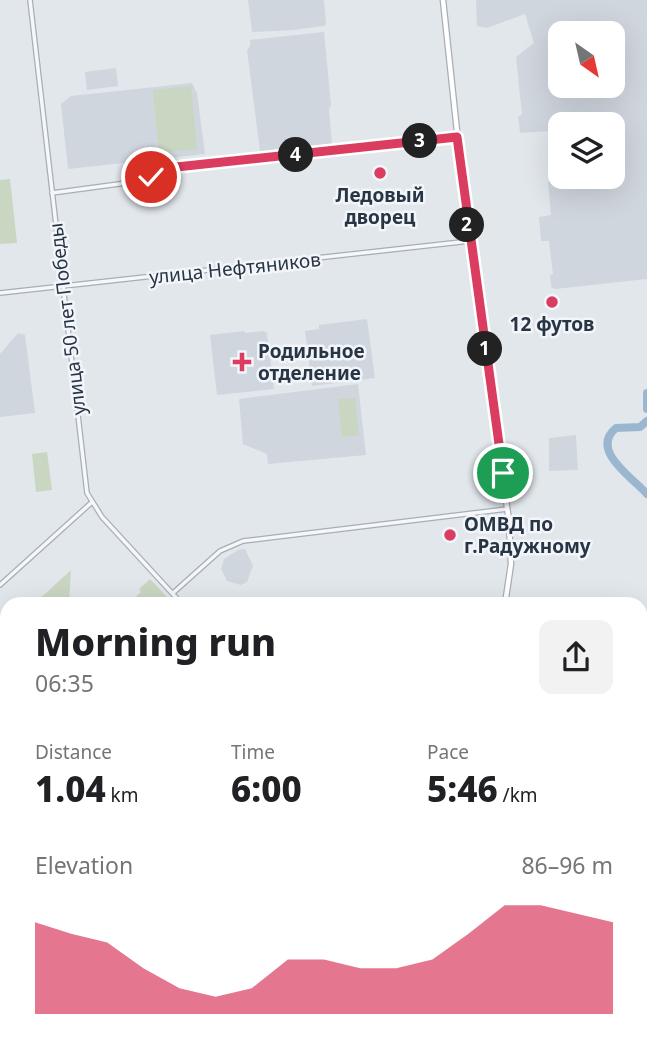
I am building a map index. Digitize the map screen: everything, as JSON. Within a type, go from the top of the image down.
[{"type":"street","name":"улица 50 лет Победы","points":[[30,0],[86,490],[91,503],[102,517],[176,597]]},
{"type":"street","points":[[443,0],[470,241],[508,509],[511,564],[506,597]]},
{"type":"street","points":[[52,193],[141,181],[167,168],[457,137]]},
{"type":"street","name":"улица Нефтяников","points":[[0,293],[470,241]]},
{"type":"street","points":[[0,585],[91,503]]},
{"type":"street","points":[[172,593],[220,551],[243,541],[508,509]]},
{"type":"shaded area","points":[[248,0],[324,0],[326,24],[293,30],[252,32]]},
{"type":"shaded area","points":[[476,0],[647,0],[647,279],[555,289],[551,287],[550,275],[553,274],[549,241],[541,241],[539,217],[551,215],[549,189],[625,189],[625,112],[548,112],[548,131],[520,133],[518,116],[522,115],[516,57],[534,43],[525,14],[487,28],[477,26]]},
{"type":"shaded area","points":[[324,32],[332,144],[260,151],[247,50],[250,40]]},
{"type":"shaded area","points":[[116,68],[118,86],[87,90],[85,72]]},
{"type":"shaded area","points":[[192,83],[197,93],[205,154],[68,169],[61,104],[71,96]]},
{"type":"shaded area","points":[[367,319],[375,378],[312,386],[305,331],[319,329],[319,325]]},
{"type":"shaded area","name":"Родильное отделение","points":[[244,331],[267,333],[274,389],[217,395],[210,335]]},
{"type":"shaded area","points":[[18,333],[25,335],[35,413],[0,417],[0,354]]},
{"type":"shaded area","points":[[358,384],[366,455],[268,464],[267,454],[243,444],[239,399]]},
{"type":"shaded area","points":[[576,435],[578,470],[549,471],[549,438]]},
{"type":"shaded area","points":[[245,549],[253,566],[247,582],[241,585],[227,581],[221,569],[224,559],[238,550]]},
{"type":"green space","points":[[191,86],[197,149],[159,153],[153,90]]},
{"type":"green space","points":[[10,179],[17,243],[0,244],[0,180]]},
{"type":"green space","points":[[355,398],[359,435],[342,437],[338,399]]},
{"type":"green space","points":[[47,452],[52,490],[36,492],[32,454]]},
{"type":"green space","points":[[71,570],[69,597],[42,597]]},
{"type":"green space","points":[[150,579],[167,597],[135,597],[141,592],[139,589]]},
{"type":"waterway","points":[[647,393],[647,409]]},
{"type":"waterway","points":[[647,421],[640,427],[616,428],[609,436],[607,445],[616,463],[647,494]]},
{"type":"place","name":"Ледовый дворец","points":[[380,173]]},
{"type":"place","name":"12 футов","points":[[552,302]]},
{"type":"place","name":"Родильное отделение","points":[[242,362]]},
{"type":"place","name":"ОМВД по г.Радужному","points":[[450,535]]},
{"type":"route","points":[[151,177],[167,168],[457,137],[503,473]]}]
